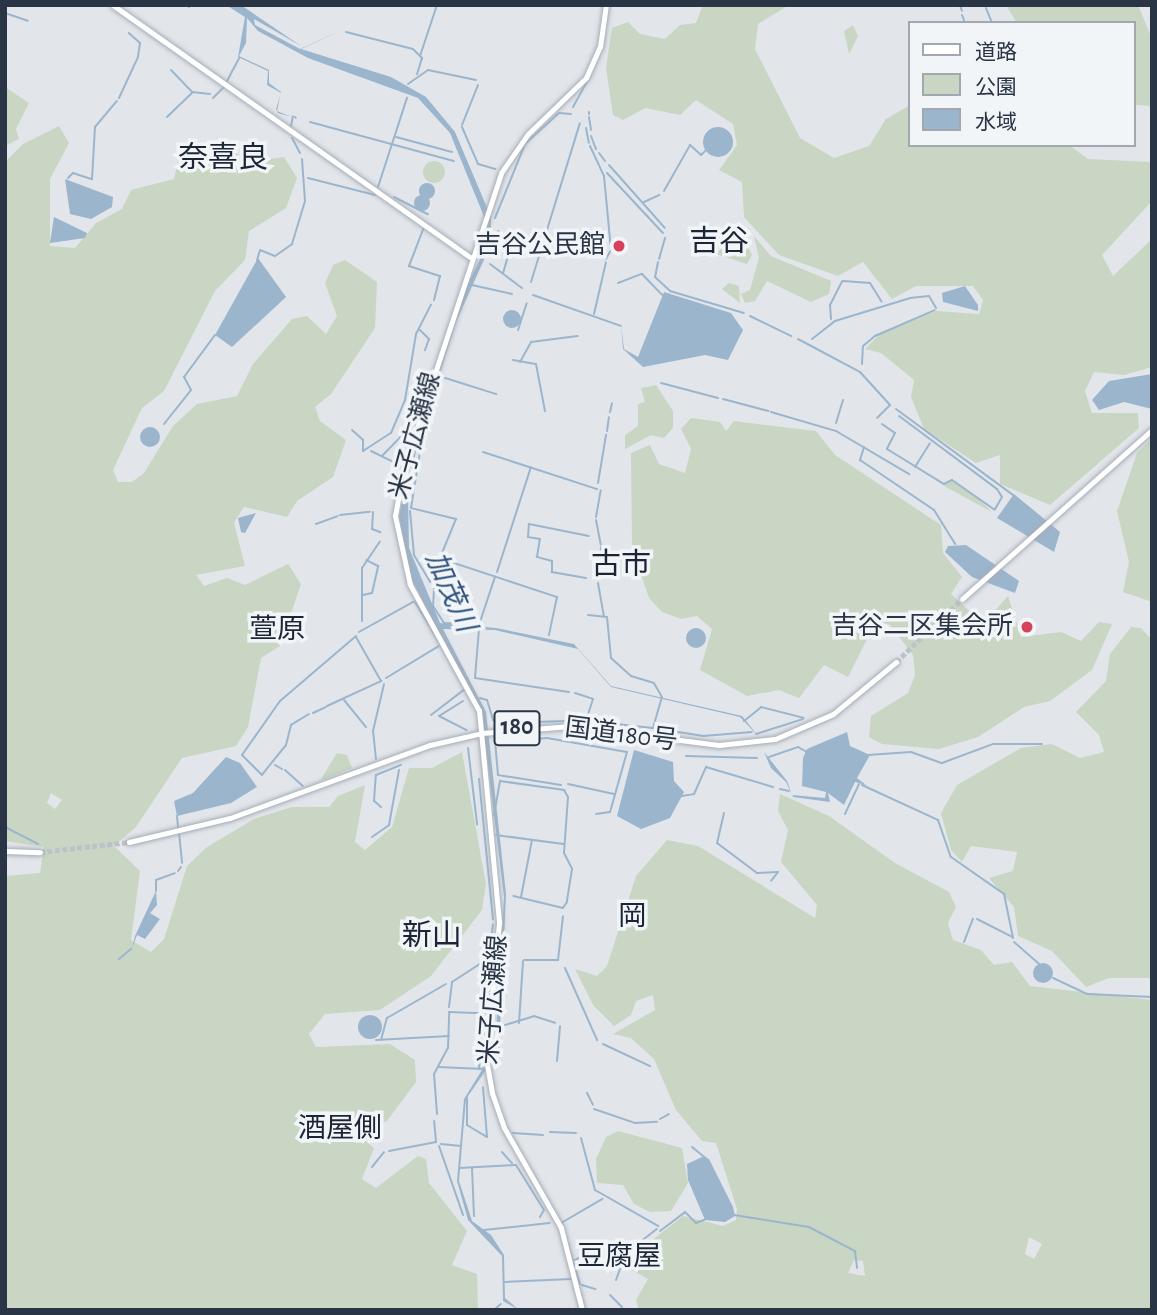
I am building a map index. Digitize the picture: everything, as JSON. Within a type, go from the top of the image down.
[{"type":"highway","points":[[962,600],[1049,517],[1152,430]]},
{"type":"highway","name":"国道180号","points":[[129,842],[230,818],[430,745],[482,733],[571,726],[719,746],[755,743],[833,714],[896,662]]},
{"type":"highway","points":[[5,851],[40,852]]},
{"type":"main road","points":[[113,5],[470,257]]},
{"type":"main road","name":"米子広瀬線","points":[[582,1310],[561,1228],[504,1128],[488,1071],[486,1058],[499,922],[482,733],[472,692],[410,585],[395,516],[404,467],[470,257],[489,206],[513,152],[586,78],[600,47],[606,5]]},
{"type":"green space","points":[[703,5],[789,5],[758,24],[755,49],[800,138],[834,158],[869,146],[886,119],[908,106],[908,147],[1072,147],[1088,159],[1152,162],[1152,201],[1102,255],[1113,276],[1152,239],[1152,367],[1124,375],[1094,372],[1085,391],[1092,413],[1138,413],[1139,428],[1050,505],[1000,484],[1000,455],[976,463],[924,429],[911,397],[914,380],[881,353],[865,349],[880,334],[936,311],[979,314],[983,300],[973,286],[916,286],[892,299],[863,262],[838,276],[779,255],[744,217],[742,182],[719,170],[737,145],[733,124],[696,100],[680,115],[645,108],[623,120],[613,115],[606,68],[612,28],[628,22],[640,34],[665,39],[680,25],[696,23]]},
{"type":"green space","points":[[1006,5],[1138,5],[1152,39],[1152,106],[1136,105],[1136,21],[1016,21]]},
{"type":"green space","points":[[853,25],[858,36],[849,54],[844,31]]},
{"type":"green space","points":[[5,87],[29,103],[16,129],[19,139],[5,146]]},
{"type":"green space","points":[[59,126],[69,143],[50,179],[50,246],[75,248],[96,223],[122,209],[131,190],[174,179],[181,147],[189,141],[214,155],[232,145],[244,163],[284,157],[297,178],[286,208],[249,231],[245,260],[215,291],[164,391],[142,408],[113,470],[118,482],[132,482],[144,473],[173,426],[197,404],[237,396],[253,364],[292,319],[307,316],[326,334],[337,316],[325,283],[333,265],[345,260],[377,282],[375,328],[331,394],[315,407],[320,421],[346,440],[333,477],[297,501],[287,517],[244,507],[234,523],[245,566],[196,575],[204,586],[227,578],[245,585],[288,564],[301,584],[280,646],[261,658],[248,727],[236,746],[182,758],[136,827],[114,846],[140,871],[131,940],[151,952],[164,939],[187,866],[207,847],[254,819],[292,807],[329,807],[338,796],[365,785],[355,842],[365,850],[392,827],[409,768],[432,768],[462,752],[486,884],[482,910],[431,976],[380,1010],[325,1014],[309,1034],[316,1047],[390,1044],[415,1060],[416,1082],[387,1121],[355,1132],[374,1148],[362,1179],[376,1188],[418,1156],[426,1159],[429,1183],[467,1231],[452,1265],[477,1274],[478,1310],[5,1310],[5,876],[40,873],[44,847],[5,841],[5,162],[23,144]],"holes":[[[51,793],[62,800],[55,809],[47,803]]]},
{"type":"green space","points":[[434,161],[442,164],[445,172],[442,180],[434,183],[426,180],[423,172],[426,164]]},
{"type":"green space","points":[[740,229],[752,255],[747,264],[716,254]]},
{"type":"green space","points":[[754,236],[771,256],[831,281],[829,294],[811,302],[767,281],[755,301],[745,303],[741,294],[750,290],[759,258]]},
{"type":"green space","points":[[729,283],[739,286],[740,303],[722,289]]},
{"type":"green space","points":[[656,385],[673,411],[673,428],[664,438],[651,435],[625,449],[625,435],[638,426],[638,404],[645,402],[641,388]]},
{"type":"green space","points":[[691,418],[720,422],[726,431],[734,421],[816,431],[835,455],[941,525],[943,553],[962,577],[951,594],[978,619],[989,617],[1008,596],[1021,637],[1061,632],[1081,641],[1099,622],[1112,624],[1092,670],[1050,701],[1024,707],[978,737],[939,749],[882,744],[869,737],[871,716],[908,693],[915,675],[913,655],[890,625],[881,622],[870,633],[848,677],[824,665],[799,698],[779,690],[747,696],[700,670],[712,629],[697,616],[681,619],[662,612],[649,598],[632,548],[631,453],[650,445],[659,464],[685,473],[691,449],[681,429]]},
{"type":"green space","points":[[1152,438],[1152,602],[1123,592],[1129,562],[1117,511],[1137,453]]},
{"type":"green space","points":[[951,480],[979,499],[992,512],[944,486]]},
{"type":"green space","points":[[1131,627],[1141,628],[1152,640],[1152,978],[1109,978],[1086,987],[1052,951],[1018,936],[1014,907],[989,878],[1013,871],[1017,852],[971,846],[962,862],[951,850],[941,813],[957,785],[1021,748],[1052,744],[1080,758],[1104,752],[1099,735],[1076,712],[1106,681],[1110,654]]},
{"type":"green space","points":[[337,753],[347,755],[352,768],[320,781]]},
{"type":"green space","points":[[780,794],[829,816],[895,863],[949,892],[956,907],[948,923],[953,940],[981,950],[994,965],[1012,962],[1030,986],[1152,1000],[1152,1310],[639,1310],[636,1300],[648,1279],[627,1267],[628,1259],[683,1216],[723,1226],[736,1220],[737,1209],[716,1143],[702,1141],[676,1110],[654,1059],[631,1038],[613,1034],[655,1010],[653,995],[636,1001],[631,1015],[614,1026],[593,1005],[575,969],[597,976],[607,966],[636,876],[667,840],[698,846],[815,918],[817,905],[781,862],[788,830],[778,811]],"holes":[[[1029,1237],[1042,1244],[1034,1259],[1025,1254]],[[854,1260],[863,1261],[865,1276],[848,1273]]]},
{"type":"green space","points":[[618,1131],[682,1148],[688,1183],[671,1211],[650,1212],[634,1204],[623,1185],[597,1183],[596,1159],[606,1137]]},
{"type":"water","points":[[226,5],[241,5],[301,46],[254,19],[255,25],[300,49],[338,32],[301,49],[391,77],[426,97],[455,132],[491,217],[491,244],[456,322],[417,445],[408,493],[409,548],[440,623],[496,628],[574,644],[611,686],[742,716],[759,737],[740,717],[611,687],[578,649],[495,630],[443,629],[486,712],[506,894],[499,1051],[466,1099],[459,1181],[472,1221],[491,1235],[504,1255],[505,1298],[519,1310],[503,1301],[502,1256],[468,1220],[457,1181],[464,1099],[495,1049],[504,897],[482,716],[411,578],[399,517],[414,441],[462,296],[483,253],[487,224],[450,133],[418,98],[308,58],[258,31],[247,18],[246,43],[239,56],[269,70],[269,83],[281,93],[267,85],[268,71],[238,57],[245,17]]},
{"type":"water","points":[[718,127],[729,131],[733,142],[729,153],[718,157],[707,153],[703,142],[707,131]]},
{"type":"water","points":[[65,179],[113,197],[112,207],[91,219],[70,214]]},
{"type":"water","points":[[427,183],[435,191],[427,199],[419,191]]},
{"type":"water","points":[[422,195],[428,197],[428,209],[422,211],[416,209],[414,203],[416,197]]},
{"type":"water","points":[[54,217],[87,233],[85,238],[50,243]]},
{"type":"water","points":[[258,258],[286,297],[232,347],[215,335]]},
{"type":"water","points":[[965,286],[978,305],[978,311],[943,302],[942,293]]},
{"type":"water","points":[[664,292],[731,313],[743,330],[728,360],[705,355],[643,367],[623,349],[621,324],[624,349],[638,357]]},
{"type":"water","points":[[512,310],[518,313],[521,319],[518,325],[512,328],[506,325],[503,319],[506,313]]},
{"type":"water","points":[[1152,374],[1152,409],[1124,402],[1099,410],[1092,400],[1109,381]]},
{"type":"water","points":[[150,427],[157,430],[160,437],[157,444],[150,447],[143,444],[140,437],[143,430]]},
{"type":"water","points":[[1014,494],[1060,532],[1054,552],[997,518]]},
{"type":"water","points":[[256,513],[245,533],[241,532],[238,518]]},
{"type":"water","points":[[966,545],[1019,581],[1015,593],[972,577],[945,552],[948,546]]},
{"type":"water","points":[[696,628],[703,631],[706,638],[703,645],[696,648],[689,645],[686,638],[689,631]]},
{"type":"water","points":[[847,732],[850,746],[870,755],[857,778],[866,785],[855,782],[844,805],[828,793],[830,802],[792,795],[825,798],[826,792],[802,786],[803,758],[807,749]]},
{"type":"water","points":[[634,750],[673,762],[674,781],[684,792],[670,818],[641,829],[617,816]]},
{"type":"water","points":[[764,752],[787,781],[792,794],[786,782],[771,768]]},
{"type":"water","points":[[226,757],[240,763],[257,787],[231,803],[177,816],[174,801],[193,793]]},
{"type":"water","points":[[156,891],[157,905],[150,913],[160,919],[145,939],[137,935],[132,949],[135,936]]},
{"type":"water","points":[[1043,963],[1050,966],[1053,973],[1050,980],[1043,983],[1036,980],[1033,973],[1036,966]]},
{"type":"water","points":[[370,1015],[378,1019],[382,1027],[378,1035],[370,1039],[362,1035],[358,1027],[362,1019]]},
{"type":"water","points":[[702,1157],[709,1159],[733,1207],[735,1216],[725,1222],[705,1220],[688,1180],[687,1164]]},
{"type":"waterway","points":[[420,56],[437,5]]},
{"type":"waterway","points":[[960,5],[962,11]]},
{"type":"waterway","points":[[986,8],[991,21]]},
{"type":"waterway","points":[[5,13],[28,21]]},
{"type":"waterway","points":[[962,15],[964,21]]},
{"type":"waterway","points":[[346,32],[413,49],[422,58],[417,74]]},
{"type":"waterway","points":[[119,98],[138,57],[140,43],[129,33]]},
{"type":"waterway","points":[[227,81],[239,58]]},
{"type":"waterway","points":[[171,70],[192,92],[210,94]]},
{"type":"waterway","points":[[408,84],[428,70],[476,80]]},
{"type":"waterway","points":[[573,107],[590,76]]},
{"type":"waterway","points":[[462,125],[478,85]]},
{"type":"waterway","points":[[213,98],[224,87]]},
{"type":"waterway","points":[[167,117],[193,92]]},
{"type":"waterway","points":[[378,187],[407,98]]},
{"type":"waterway","points":[[68,178],[73,173],[92,179],[95,127],[117,101]]},
{"type":"waterway","points":[[495,218],[525,144],[559,113],[571,114]]},
{"type":"waterway","points":[[291,126],[293,116]]},
{"type":"waterway","points":[[589,117],[591,130]]},
{"type":"waterway","points":[[310,122],[454,161]]},
{"type":"waterway","points":[[531,282],[580,123]]},
{"type":"waterway","points":[[462,127],[478,164],[495,169]]},
{"type":"waterway","points":[[586,128],[589,143]]},
{"type":"waterway","points":[[591,136],[596,149]]},
{"type":"waterway","points":[[396,137],[452,152]]},
{"type":"waterway","points":[[292,138],[300,153]]},
{"type":"waterway","points":[[664,191],[690,145],[701,155],[707,149]]},
{"type":"waterway","points":[[590,146],[604,176],[611,250],[606,259]]},
{"type":"waterway","points":[[599,153],[605,161]]},
{"type":"waterway","points":[[257,260],[260,250],[275,256],[292,244],[305,201],[302,159]]},
{"type":"waterway","points":[[609,165],[665,228]]},
{"type":"waterway","points":[[607,173],[663,233]]},
{"type":"waterway","points":[[308,178],[375,195]]},
{"type":"waterway","points":[[644,202],[659,195]]},
{"type":"waterway","points":[[394,197],[428,214]]},
{"type":"waterway","points":[[424,227],[409,266],[440,276],[434,300]]},
{"type":"waterway","points":[[498,231],[512,242],[503,273]]},
{"type":"waterway","points":[[659,259],[665,238]]},
{"type":"waterway","points":[[594,314],[606,262]]},
{"type":"waterway","points":[[658,262],[655,277],[670,291],[744,313]]},
{"type":"waterway","points":[[490,264],[522,288]]},
{"type":"waterway","points":[[618,283],[642,274],[662,295]]},
{"type":"waterway","points":[[831,319],[830,305],[842,281]]},
{"type":"waterway","points":[[843,281],[870,283],[882,302]]},
{"type":"waterway","points":[[472,285],[512,294]]},
{"type":"waterway","points":[[533,295],[621,326]]},
{"type":"waterway","points":[[812,339],[835,321],[910,298],[929,296],[936,308]]},
{"type":"waterway","points":[[518,330],[527,303]]},
{"type":"waterway","points":[[352,430],[363,440],[363,451],[391,433],[405,400],[416,334],[431,305]]},
{"type":"waterway","points":[[862,364],[863,346],[875,336],[935,310]]},
{"type":"waterway","points":[[750,316],[791,336]]},
{"type":"waterway","points":[[420,330],[429,339],[425,350]]},
{"type":"waterway","points":[[164,424],[191,390],[184,377],[215,335]]},
{"type":"waterway","points":[[520,362],[531,342],[578,336]]},
{"type":"waterway","points":[[798,339],[860,372],[890,405],[877,418]]},
{"type":"waterway","points":[[513,360],[536,364],[545,411]]},
{"type":"waterway","points":[[442,377],[496,394]]},
{"type":"waterway","points":[[661,383],[718,398]]},
{"type":"waterway","points":[[723,399],[768,411]]},
{"type":"waterway","points":[[836,423],[843,400]]},
{"type":"waterway","points":[[610,412],[612,403]]},
{"type":"waterway","points":[[896,409],[1013,495]]},
{"type":"waterway","points":[[382,456],[407,430],[408,411],[417,413]]},
{"type":"waterway","points":[[771,412],[836,431],[909,474]]},
{"type":"waterway","points":[[899,416],[997,489],[1002,497],[995,509]]},
{"type":"waterway","points":[[607,431],[609,417]]},
{"type":"waterway","points":[[882,424],[895,433],[887,449],[944,484],[952,480],[995,510]]},
{"type":"waterway","points":[[598,483],[606,435]]},
{"type":"waterway","name":"加茂川","points":[[410,511],[414,555],[430,582],[456,519],[411,508],[422,439]]},
{"type":"waterway","points":[[915,467],[930,443]]},
{"type":"waterway","points":[[864,447],[860,460],[934,510],[955,544]]},
{"type":"waterway","points":[[371,451],[400,465]]},
{"type":"waterway","points":[[483,452],[597,489]]},
{"type":"waterway","points":[[497,572],[531,467]]},
{"type":"waterway","points":[[596,517],[601,490]]},
{"type":"waterway","points":[[340,515],[370,512]]},
{"type":"waterway","points":[[373,512],[372,529],[380,532]]},
{"type":"waterway","points":[[316,524],[338,516]]},
{"type":"waterway","points":[[596,520],[601,545]]},
{"type":"waterway","points":[[586,578],[552,572],[552,561],[537,557],[540,539],[528,537],[529,524],[589,536]]},
{"type":"waterway","points":[[362,621],[362,568],[380,541]]},
{"type":"waterway","points":[[595,579],[601,547]]},
{"type":"waterway","points":[[363,595],[372,593],[378,566],[366,560]]},
{"type":"waterway","name":"加茂川","points":[[448,561],[557,597],[549,635]]},
{"type":"waterway","name":"加茂川","points":[[434,588],[433,606],[444,623],[479,625],[495,577]]},
{"type":"waterway","points":[[598,583],[604,616]]},
{"type":"waterway","points":[[359,632],[413,602]]},
{"type":"waterway","name":"加茂川","points":[[415,602],[442,647]]},
{"type":"waterway","points":[[579,720],[653,728],[662,697],[654,683],[631,676],[611,658],[607,617],[588,615]]},
{"type":"waterway","name":"加茂川","points":[[479,629],[475,678],[569,692]]},
{"type":"waterway","points":[[309,714],[291,725],[286,745],[262,775],[242,755],[280,701],[356,636]]},
{"type":"waterway","points":[[327,706],[381,681],[356,637]]},
{"type":"waterway","points":[[386,678],[439,646]]},
{"type":"waterway","points":[[376,759],[373,731],[384,684]]},
{"type":"waterway","points":[[431,715],[465,689]]},
{"type":"waterway","points":[[575,693],[593,699],[587,718]]},
{"type":"waterway","points":[[480,698],[487,700],[493,720],[504,723],[567,721]]},
{"type":"waterway","points":[[344,700],[366,727]]},
{"type":"waterway","points":[[463,701],[439,716],[467,730]]},
{"type":"waterway","points":[[313,713],[326,707]]},
{"type":"waterway","points":[[744,721],[761,707],[804,718]]},
{"type":"waterway","points":[[756,734],[803,719]]},
{"type":"waterway","points":[[659,729],[703,736],[752,732]]},
{"type":"waterway","points":[[561,785],[498,775],[495,743],[547,738],[627,752],[610,812],[596,814]]},
{"type":"waterway","points":[[868,755],[911,752],[942,763],[993,744],[1042,744]]},
{"type":"waterway","points":[[769,757],[798,747],[807,752]]},
{"type":"waterway","points":[[468,748],[477,824]]},
{"type":"waterway","points":[[686,756],[757,758]]},
{"type":"waterway","points":[[275,765],[282,769]]},
{"type":"waterway","points":[[381,807],[374,801],[376,775],[401,765]]},
{"type":"waterway","points":[[682,796],[694,794],[706,767],[773,787]]},
{"type":"waterway","points":[[285,770],[303,786]]},
{"type":"waterway","points":[[372,837],[389,825],[399,770]]},
{"type":"waterway","points":[[479,779],[493,919]]},
{"type":"waterway","points":[[494,815],[500,781],[564,790],[568,797],[564,853],[572,869],[567,902],[563,908],[513,896]]},
{"type":"waterway","points":[[568,784],[614,794]]},
{"type":"waterway","points":[[845,814],[859,784]]},
{"type":"waterway","points":[[862,785],[938,820],[951,857],[1004,894],[1013,938]]},
{"type":"waterway","points":[[780,789],[789,791]]},
{"type":"waterway","points":[[724,813],[717,843],[757,873],[778,872],[771,881]]},
{"type":"waterway","points":[[177,816],[178,828]]},
{"type":"waterway","points":[[5,827],[38,844]]},
{"type":"waterway","points":[[179,833],[182,863]]},
{"type":"waterway","points":[[496,835],[563,844]]},
{"type":"waterway","points":[[521,897],[532,840]]},
{"type":"waterway","points":[[178,871],[181,867]]},
{"type":"waterway","points":[[156,891],[156,880],[175,873]]},
{"type":"waterway","points":[[524,960],[558,960],[563,916]]},
{"type":"waterway","points":[[964,942],[973,919]]},
{"type":"waterway","points":[[977,919],[1012,937]]},
{"type":"waterway","points":[[484,1009],[493,924]]},
{"type":"waterway","points":[[1014,942],[1039,964]]},
{"type":"waterway","points":[[119,959],[131,949]]},
{"type":"waterway","points":[[449,1007],[452,982],[492,956]]},
{"type":"waterway","points":[[519,1023],[523,961]]},
{"type":"waterway","points":[[565,968],[597,1040]]},
{"type":"waterway","points":[[1053,978],[1088,994],[1152,997]]},
{"type":"waterway","points":[[381,1040],[387,1018],[446,984]]},
{"type":"waterway","points":[[437,1114],[434,1074],[448,1048],[449,1012],[482,1013]]},
{"type":"waterway","points":[[479,1069],[482,1014]]},
{"type":"waterway","points":[[505,1025],[534,1016],[555,1023]]},
{"type":"waterway","points":[[557,1061],[560,1026]]},
{"type":"waterway","points":[[376,1040],[449,1036]]},
{"type":"waterway","points":[[603,1044],[650,1066]]},
{"type":"waterway","points":[[438,1067],[484,1069]]},
{"type":"waterway","points":[[467,1096],[467,1125],[487,1137],[483,1087]]},
{"type":"waterway","points":[[587,1093],[593,1105]]},
{"type":"waterway","points":[[594,1109],[635,1123],[657,1122]]},
{"type":"waterway","points":[[660,1119],[669,1114]]},
{"type":"waterway","points":[[389,1151],[436,1142],[434,1121]]},
{"type":"waterway","points":[[550,1132],[576,1133]]},
{"type":"waterway","points":[[513,1133],[543,1135]]},
{"type":"waterway","points":[[581,1138],[595,1190],[658,1226]]},
{"type":"waterway","points":[[441,1144],[461,1146]]},
{"type":"waterway","points":[[439,1146],[463,1215]]},
{"type":"waterway","points":[[692,1147],[707,1159]]},
{"type":"waterway","points":[[372,1167],[384,1152]]},
{"type":"waterway","points":[[502,1152],[512,1163]]},
{"type":"waterway","points":[[459,1168],[516,1165],[544,1210],[540,1217]]},
{"type":"waterway","points":[[472,1168],[474,1216]]},
{"type":"waterway","points":[[580,1284],[561,1223],[602,1199]]},
{"type":"waterway","points":[[660,1231],[685,1212],[696,1223],[704,1220]]},
{"type":"waterway","points":[[734,1215],[809,1227],[855,1251],[857,1268]]},
{"type":"waterway","points":[[484,1230],[550,1223]]},
{"type":"waterway","points":[[616,1280],[626,1253],[657,1229]]},
{"type":"waterway","points":[[575,1260],[592,1251]]},
{"type":"waterway","points":[[505,1282],[571,1279]]},
{"type":"waterway","points":[[582,1285],[595,1289]]},
{"type":"waterway","points":[[610,1295],[622,1307]]},
{"type":"waterway","points":[[494,1310],[501,1304]]},
{"type":"tunnel","points":[[896,662],[962,599]]},
{"type":"tunnel","points":[[40,852],[129,842]]},
{"type":"place","name":"吉谷公民館","points":[[619,246]]},
{"type":"place","name":"吉谷二区集会所","points":[[1027,627]]},
{"type":"district","name":"奈喜良","points":[[223,158]]},
{"type":"district","name":"吉谷","points":[[719,242]]},
{"type":"district","name":"古市","points":[[621,565]]},
{"type":"district","name":"萱原","points":[[277,630]]},
{"type":"district","name":"岡","points":[[632,917]]},
{"type":"district","name":"新山","points":[[432,936]]},
{"type":"district","name":"酒屋側","points":[[340,1129]]},
{"type":"district","name":"豆腐屋","points":[[619,1257]]}]
